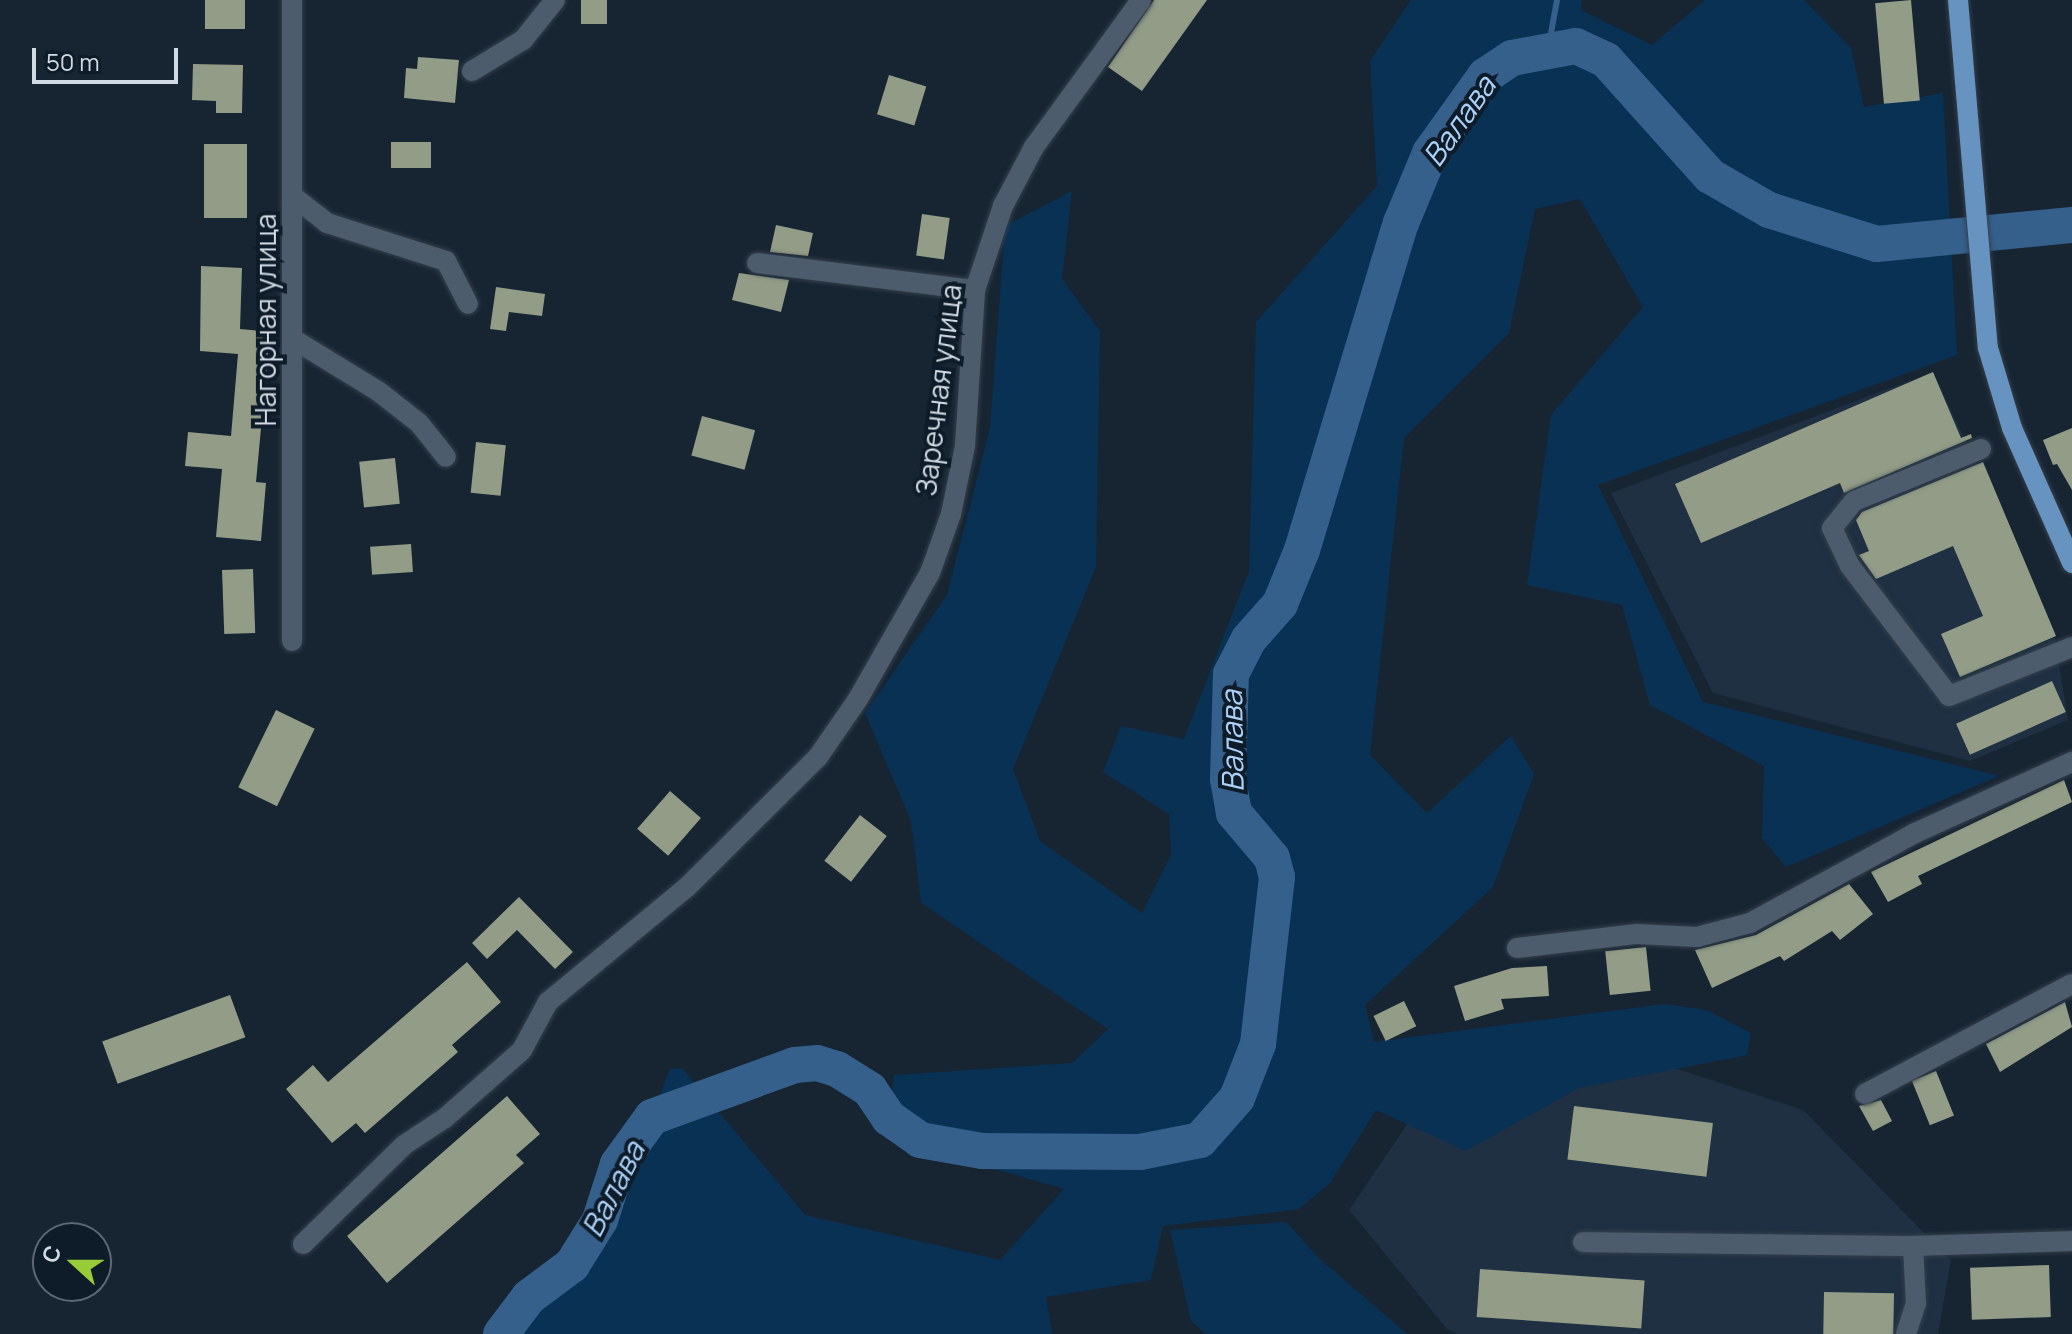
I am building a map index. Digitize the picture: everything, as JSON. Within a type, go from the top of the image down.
[{"type":"main road","points":[[1958,0],[1988,348],[2012,428],[2072,563]]},
{"type":"street","name":"Нагорная улица","points":[[292,0],[292,641]]},
{"type":"street","points":[[472,71],[523,40],[555,0]]},
{"type":"street","name":"Заречная улица","points":[[303,1244],[404,1145],[445,1118],[522,1050],[548,1002],[687,887],[818,757],[858,699],[930,573],[951,514],[965,446],[975,290],[1003,206],[1034,147],[1141,0]]},
{"type":"street","points":[[294,197],[327,223],[446,261],[468,304]]},
{"type":"street","points":[[757,263],[975,290]]},
{"type":"street","points":[[293,339],[344,365],[419,423],[446,457]]},
{"type":"street","points":[[1981,449],[1854,501],[1832,528],[1850,566],[1949,696],[2072,647]]},
{"type":"street","points":[[1517,948],[1637,934],[1697,937],[1750,923],[1913,834],[2072,762]]},
{"type":"street","points":[[1865,1094],[2072,984]]},
{"type":"street","points":[[1583,1242],[1913,1246],[2072,1241]]},
{"type":"street","points":[[1906,1334],[1916,1304],[1913,1246]]},
{"type":"shaded area","points":[[1411,0],[1582,0],[1581,10],[1652,45],[1705,0],[1804,0],[1851,48],[1864,107],[1943,93],[1957,355],[1598,485],[1703,702],[1999,776],[1786,867],[1762,838],[1764,766],[1650,705],[1622,605],[1527,585],[1551,415],[1643,307],[1580,199],[1535,209],[1509,333],[1404,438],[1370,755],[1427,813],[1511,736],[1534,774],[1493,887],[1365,1005],[1374,1042],[1664,1004],[1707,1010],[1751,1033],[1747,1055],[1579,1088],[1466,1151],[1376,1110],[1330,1183],[1299,1209],[1163,1226],[1151,1280],[1046,1297],[1052,1334],[516,1334],[523,1319],[595,1261],[670,1069],[682,1068],[805,1215],[1000,1260],[1064,1189],[884,1137],[894,1075],[1072,1063],[1108,1029],[921,903],[911,821],[865,713],[947,595],[990,428],[1005,226],[1072,191],[1062,279],[1100,331],[1096,567],[1013,769],[1040,841],[1142,913],[1171,855],[1169,814],[1103,772],[1121,726],[1184,739],[1249,571],[1256,322],[1377,186],[1370,61]]},
{"type":"shaded area","points":[[1933,372],[2053,628],[2068,720],[1970,761],[1713,693],[1611,493]]},
{"type":"shaded area","points":[[1653,1061],[1803,1110],[1951,1260],[1938,1334],[1457,1334],[1447,1329],[1349,1210],[1449,1063]]},
{"type":"shaded area","points":[[1286,1222],[1321,1260],[1407,1334],[1206,1334],[1191,1321],[1170,1230]]},
{"type":"building","points":[[205,0],[245,0],[245,29],[205,29]]},
{"type":"building","points":[[581,0],[607,0],[607,24],[581,24]]},
{"type":"building","points":[[1154,0],[1207,0],[1142,91],[1108,67]]},
{"type":"building","points":[[1911,0],[1920,101],[1884,104],[1875,3]]},
{"type":"building","points":[[418,57],[459,60],[455,103],[404,98],[406,68],[417,69]]},
{"type":"building","points":[[193,64],[243,65],[242,113],[216,113],[216,101],[192,100]]},
{"type":"building","points":[[889,75],[926,86],[914,126],[877,114]]},
{"type":"building","points":[[391,142],[431,142],[431,168],[391,168]]},
{"type":"building","points":[[204,144],[247,144],[247,218],[204,218]]},
{"type":"building","points":[[922,214],[950,218],[944,259],[916,256]]},
{"type":"building","points":[[776,225],[813,233],[808,256],[770,252]]},
{"type":"building","points":[[201,266],[242,268],[240,329],[270,332],[256,482],[266,483],[261,541],[216,537],[222,469],[185,466],[188,432],[231,436],[238,354],[200,351]]},
{"type":"building","points":[[739,273],[789,280],[781,312],[732,300]]},
{"type":"building","points":[[496,287],[545,294],[542,316],[509,312],[506,331],[490,329]]},
{"type":"building","points":[[1933,372],[1961,438],[1971,434],[1972,438],[1844,493],[1840,483],[1701,543],[1675,484]]},
{"type":"building","points":[[702,416],[755,430],[745,470],[691,456]]},
{"type":"building","points":[[2072,428],[2072,490],[2057,464],[2053,465],[2043,440]]},
{"type":"building","points":[[476,442],[506,445],[501,496],[471,493]]},
{"type":"building","points":[[395,458],[400,504],[364,508],[359,462]]},
{"type":"building","points":[[1983,462],[2056,636],[1960,677],[1941,634],[1983,616],[1953,546],[1876,579],[1859,555],[1869,551],[1856,520],[1862,512]]},
{"type":"building","points":[[411,544],[413,572],[372,575],[370,547]]},
{"type":"building","points":[[253,569],[255,633],[224,634],[222,570]]},
{"type":"building","points":[[2052,681],[2066,712],[1970,755],[1956,724]]},
{"type":"building","points":[[276,710],[315,729],[277,806],[238,787]]},
{"type":"building","points":[[2064,780],[2072,802],[1918,876],[1922,884],[1888,902],[1871,872]]},
{"type":"building","points":[[670,791],[701,818],[668,856],[637,829]]},
{"type":"building","points":[[860,815],[887,836],[851,882],[824,861]]},
{"type":"building","points":[[1849,884],[1873,914],[1840,940],[1832,931],[1784,961],[1780,956],[1712,988],[1695,950],[1756,935]]},
{"type":"building","points":[[519,897],[573,952],[555,969],[517,930],[487,959],[472,943]]},
{"type":"building","points":[[1646,947],[1651,991],[1610,995],[1605,951]]},
{"type":"building","points":[[467,962],[501,1002],[452,1045],[458,1052],[365,1133],[356,1123],[332,1143],[286,1089],[313,1065],[328,1082]]},
{"type":"building","points":[[1547,966],[1549,996],[1501,999],[1504,1009],[1465,1021],[1454,986],[1512,968]]},
{"type":"building","points":[[230,995],[245,1037],[118,1084],[102,1042]]},
{"type":"building","points":[[1404,1001],[1416,1026],[1386,1041],[1373,1016]]},
{"type":"building","points":[[2065,1002],[2072,1027],[2000,1072],[1986,1044]]},
{"type":"building","points":[[1936,1071],[1954,1116],[1930,1125],[1912,1081]]},
{"type":"building","points":[[507,1096],[540,1134],[516,1155],[524,1163],[387,1283],[347,1236]]},
{"type":"building","points":[[1881,1100],[1892,1121],[1873,1131],[1859,1106]]},
{"type":"building","points":[[1574,1106],[1713,1123],[1706,1177],[1567,1160]]},
{"type":"building","points":[[2049,1265],[2051,1317],[1972,1320],[1970,1268]]},
{"type":"building","points":[[1480,1269],[1645,1281],[1641,1328],[1477,1317]]},
{"type":"building","points":[[1824,1292],[1894,1293],[1893,1334],[1823,1334]]},
{"type":"waterway","points":[[1548,50],[1557,0]]},
{"type":"waterway","name":"Валава","points":[[501,1334],[529,1297],[572,1265],[600,1220],[618,1164],[652,1117],[795,1065],[817,1063],[837,1069],[870,1090],[889,1118],[920,1140],[982,1151],[1140,1152],[1200,1140],[1237,1098],[1258,1044],[1277,877],[1272,858],[1234,813],[1228,779],[1231,674],[1249,639],[1280,604],[1302,550],[1401,223],[1430,153],[1485,76],[1512,58],[1576,46],[1606,60],[1710,176],[1769,210],[1877,244],[2072,225]]}]
